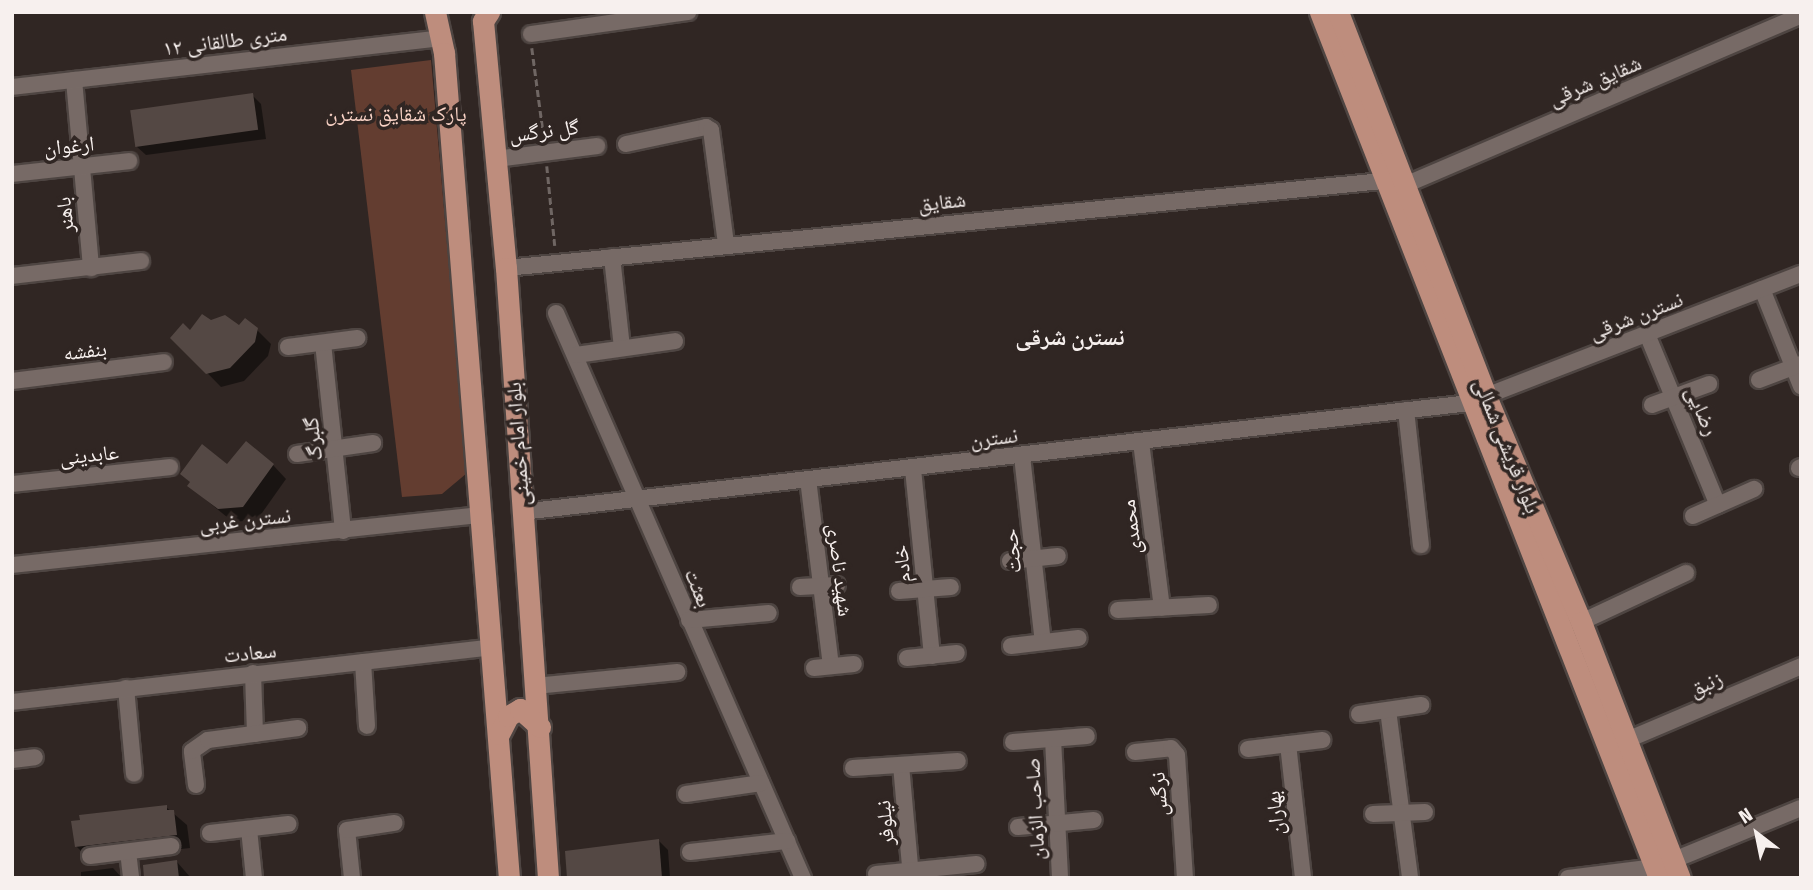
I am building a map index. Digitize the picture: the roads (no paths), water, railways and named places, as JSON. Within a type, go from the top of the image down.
[{"type":"main road","name":"بلوار امام خمینی","points":[[435,12],[442,38],[509,878]]},
{"type":"main road","points":[[442,38],[448,12]]},
{"type":"main road","name":"بلوار قریشی شمالی","points":[[1320,12],[1382,181],[1478,400],[1667,871]]},
{"type":"main road","name":"بلوار قریشی شمالی","points":[[1338,12],[1405,185],[1478,400]]},
{"type":"main road","name":"بلوار امام خمینی","points":[[484,15],[506,268],[540,727],[548,878]]},
{"type":"main road","name":"بلوار قریشی شمالی","points":[[1515,491],[1581,622],[1628,740],[1667,871]]},
{"type":"main road","points":[[499,734],[508,716],[520,709],[540,727]]},
{"type":"street","points":[[531,34],[577,20],[688,12]]},
{"type":"street","name":"شقایق شرقی","points":[[1405,185],[1801,15]]},
{"type":"street","name":"۱۲ متری طالقانی","points":[[12,87],[442,38]]},
{"type":"street","name":"باهنر","points":[[74,80],[91,268]]},
{"type":"street","points":[[626,144],[706,127],[711,130],[726,244]]},
{"type":"street","name":"گل نرگس","points":[[496,159],[597,146]]},
{"type":"street","name":"ارغوان","points":[[12,174],[130,161]]},
{"type":"street","name":"شقایق","points":[[506,268],[726,244],[1382,181]]},
{"type":"street","points":[[612,257],[622,347]]},
{"type":"street","points":[[12,276],[141,261]]},
{"type":"street","name":"نسترن شرقی","points":[[1478,400],[1801,274]]},
{"type":"street","points":[[1762,289],[1797,365],[1801,386]]},
{"type":"street","name":"بعثت","points":[[556,313],[803,878]]},
{"type":"street","name":"رضایی","points":[[1647,334],[1718,505]]},
{"type":"street","points":[[288,348],[357,338]]},
{"type":"street","points":[[576,355],[675,341]]},
{"type":"street","name":"گلبرگ","points":[[323,343],[343,531]]},
{"type":"street","name":"بنفشه","points":[[12,381],[164,362]]},
{"type":"street","points":[[1759,380],[1797,365]]},
{"type":"street","points":[[1652,405],[1709,384]]},
{"type":"street","name":"نسترن","points":[[522,512],[913,469],[1406,411],[1478,400]]},
{"type":"street","points":[[1406,411],[1421,545]]},
{"type":"street","name":"محمدی","points":[[1141,442],[1162,608]]},
{"type":"street","points":[[297,454],[373,443]]},
{"type":"street","name":"حجت","points":[[1022,456],[1043,642]]},
{"type":"street","name":"عابدینی","points":[[12,484],[170,467]]},
{"type":"street","name":"خادم","points":[[913,469],[932,656]]},
{"type":"street","name":"شهید ناصری","points":[[807,479],[829,585],[831,666]]},
{"type":"street","points":[[1693,516],[1754,489]]},
{"type":"street","name":"نسترن غربی","points":[[12,565],[482,514]]},
{"type":"street","points":[[1010,561],[1058,556]]},
{"type":"street","points":[[1581,622],[1686,573]]},
{"type":"street","points":[[800,587],[829,585]]},
{"type":"street","points":[[900,591],[951,587]]},
{"type":"street","points":[[1118,610],[1209,604]]},
{"type":"street","points":[[689,620],[769,613]]},
{"type":"street","points":[[1011,646],[1079,638]]},
{"type":"street","name":"سعادت","points":[[12,702],[492,647]]},
{"type":"street","points":[[907,658],[957,653]]},
{"type":"street","points":[[363,662],[367,726]]},
{"type":"street","points":[[814,668],[854,664]]},
{"type":"street","name":"زنبق","points":[[1628,740],[1801,666]]},
{"type":"street","points":[[535,686],[677,672]]},
{"type":"street","points":[[253,673],[255,734]]},
{"type":"street","points":[[126,688],[134,774]]},
{"type":"street","points":[[1359,714],[1421,705]]},
{"type":"street","points":[[1388,710],[1410,878]]},
{"type":"street","points":[[196,785],[192,751],[208,740],[298,728]]},
{"type":"street","points":[[1013,742],[1087,736]]},
{"type":"street","name":"صاحب الزمان","points":[[1053,739],[1060,878]]},
{"type":"street","points":[[1248,749],[1322,740]]},
{"type":"street","name":"بهاران","points":[[1288,744],[1303,878]]},
{"type":"street","name":"نرگس","points":[[1135,752],[1171,748],[1177,755],[1185,878]]},
{"type":"street","points":[[12,760],[35,757]]},
{"type":"street","points":[[853,768],[958,761]]},
{"type":"street","name":"نیلوفر","points":[[901,765],[910,874]]},
{"type":"street","points":[[686,794],[761,783]]},
{"type":"street","points":[[1568,878],[1667,871],[1801,808]]},
{"type":"street","points":[[1373,814],[1426,812]]},
{"type":"street","points":[[1018,827],[1094,820]]},
{"type":"street","points":[[352,878],[347,830],[394,823]]},
{"type":"street","points":[[210,833],[288,824]]},
{"type":"street","points":[[249,828],[254,878]]},
{"type":"street","points":[[690,852],[787,841]]},
{"type":"street","points":[[90,856],[171,846]]},
{"type":"street","points":[[128,852],[131,878]]},
{"type":"street","points":[[876,874],[910,874],[977,864]]},
{"type":"district","name":"نسترن شرقی","points":[[1070,337]]},
{"type":"park label","name":"پارک شقایق نسترن","points":[[396,114]]}]
